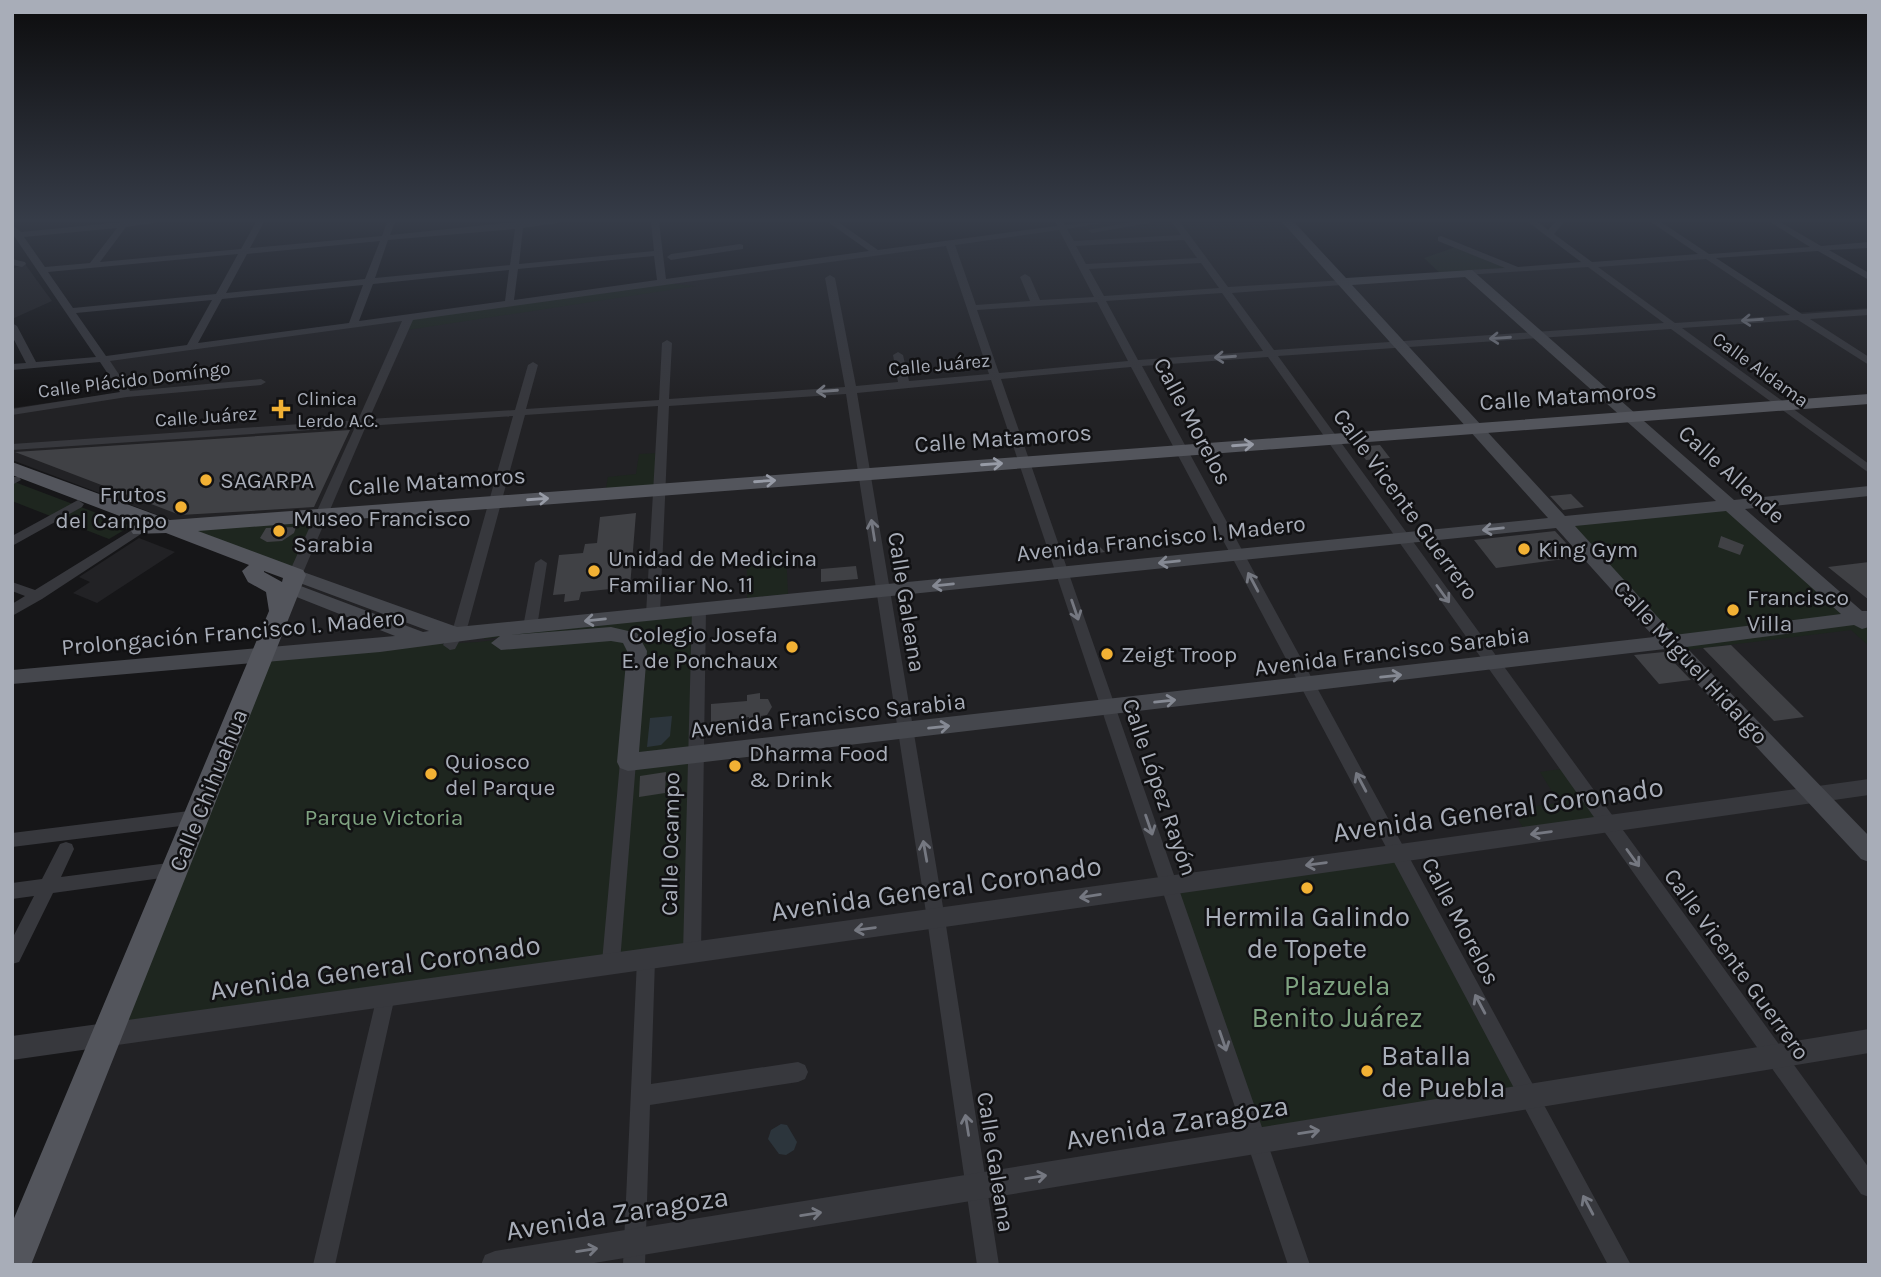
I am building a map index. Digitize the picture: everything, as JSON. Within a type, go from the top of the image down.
[{"type":"main road","points":[[1342,282],[1348,282]]},
{"type":"main road","name":"Calle Miguel Hidalgo","points":[[1342,282],[1669,641],[1869,852]]},
{"type":"main road","name":"Calle Allende","points":[[1478,282],[1865,621]]},
{"type":"main road","name":"Calle Matamoros","points":[[140,530],[323,514],[1869,399]]},
{"type":"main road","points":[[13,477],[140,530],[253,571],[257,577],[276,588],[454,640],[626,635],[637,651],[628,762]]},
{"type":"main road","points":[[13,477],[169,526],[288,591],[422,638]]},
{"type":"main road","name":"Avenida Francisco I. Madero","points":[[454,640],[530,627],[653,614],[1869,491]]},
{"type":"main road","name":"Calle Chihuahua","points":[[13,1265],[288,591]]},
{"type":"main road","name":"Avenida Francisco Sarabia","points":[[628,762],[1494,664],[1669,641],[1865,621]]},
{"type":"main road","name":"Prolongación Francisco I. Madero","points":[[12,677],[261,656],[422,638],[454,640]]},
{"type":"street","points":[[49,282],[69,312],[106,359],[127,394]]},
{"type":"street","points":[[191,346],[227,282]]},
{"type":"street","points":[[69,312],[363,282]]},
{"type":"street","points":[[354,324],[369,282]]},
{"type":"street","points":[[509,304],[512,282]]},
{"type":"street","points":[[12,367],[106,359],[679,282]]},
{"type":"street","name":"Calle Galeana","points":[[831,282],[851,390],[989,1265]]},
{"type":"street","name":"Calle López Rayón","points":[[963,282],[1299,1265]]},
{"type":"street","points":[[1027,282],[1036,303]]},
{"type":"street","name":"Calle Morelos","points":[[1092,282],[1620,1265]]},
{"type":"street","name":"Calle Vicente Guerrero","points":[[1218,282],[1869,1186]]},
{"type":"street","points":[[972,308],[1342,282]]},
{"type":"street","name":"Calle Aldama","points":[[1613,282],[1869,470]]},
{"type":"street","points":[[1746,282],[1869,362]]},
{"type":"street","name":"Calle Juárez","points":[[12,447],[851,390],[1136,363],[1869,312]]},
{"type":"street","name":"Calle Chihuahua","points":[[288,591],[409,317]]},
{"type":"street","points":[[12,326],[32,365]]},
{"type":"street","points":[[653,614],[667,343]]},
{"type":"street","points":[[898,355],[904,385]]},
{"type":"street","points":[[454,640],[533,365]]},
{"type":"street","name":"Calle Plácido Domíngo","points":[[12,412],[127,394],[261,382]]},
{"type":"street","points":[[12,542],[78,505]]},
{"type":"street","points":[[12,611],[140,530]]},
{"type":"street","points":[[530,627],[541,563]]},
{"type":"street","points":[[12,586],[37,596]]},
{"type":"street","name":"Calle Ocampo","points":[[692,953],[699,610]]},
{"type":"street","points":[[611,962],[628,762]]},
{"type":"street","name":"Avenida General Coronado","points":[[12,1048],[1869,787]]},
{"type":"street","points":[[12,840],[197,817]]},
{"type":"street","points":[[13,956],[66,849]]},
{"type":"street","points":[[12,891],[176,869]]},
{"type":"street","points":[[635,1254],[646,960]]},
{"type":"street","points":[[324,1265],[386,996]]},
{"type":"street","name":"Avenida Zaragoza","points":[[495,1265],[635,1254],[976,1187],[1869,1041]]},
{"type":"street","points":[[640,1096],[798,1072]]},
{"type":"shaded area","points":[[12,282],[38,282],[52,301],[12,319]]},
{"type":"shaded area","points":[[650,282],[1744,282],[1792,313],[1869,308],[1869,1265],[16,1265],[298,568],[12,460],[12,408],[125,392],[104,357]]},
{"type":"shaded area","points":[[139,538],[175,552],[97,603],[73,593],[90,582],[79,577]]},
{"type":"shaded area","points":[[672,716],[670,736],[661,745],[647,747],[650,718]]},
{"type":"shaded area","points":[[781,1124],[787,1125],[797,1142],[794,1150],[786,1155],[779,1154],[768,1139],[771,1130]]},
{"type":"green space","points":[[665,283],[696,286],[401,331],[408,316]]},
{"type":"green space","points":[[660,453],[658,489],[605,493],[608,477],[636,474],[639,454]]},
{"type":"green space","points":[[12,481],[131,526],[109,539],[12,501]]},
{"type":"green space","points":[[1727,502],[1869,628],[1869,646],[1851,630],[1679,651],[1559,521]]},
{"type":"green space","points":[[321,515],[295,573],[168,526]]},
{"type":"green space","points":[[786,552],[788,594],[747,598],[747,557]]},
{"type":"green space","name":"Parque Victoria","points":[[698,606],[691,948],[105,1032],[264,652],[478,642],[596,628],[484,639],[485,635]]},
{"type":"green space","points":[[1567,768],[1603,822],[1526,833],[1512,809],[1559,803],[1540,772]]},
{"type":"green space","name":"Plazuela Benito Juárez","points":[[1396,849],[1527,1095],[1255,1139],[1168,882]]},
{"type":"building","name":"SAGARPA","points":[[350,430],[314,507],[180,515],[15,452]]},
{"type":"building","points":[[1380,445],[1390,458],[1366,460],[1357,447]]},
{"type":"building","points":[[1571,494],[1584,507],[1563,510],[1550,496]]},
{"type":"building","name":"Unidad de Medicina Familiar No. 11","points":[[636,513],[630,587],[581,592],[579,600],[564,602],[565,594],[553,595],[559,555],[583,553],[585,544],[597,543],[600,517]]},
{"type":"building","name":"Museo Francisco Sarabia","points":[[296,527],[294,533],[282,541],[267,542],[260,538],[266,528]]},
{"type":"building","points":[[1555,531],[1579,557],[1496,568],[1474,540]]},
{"type":"building","points":[[1721,536],[1744,545],[1740,555],[1718,547]]},
{"type":"building","points":[[1093,540],[1105,552],[1080,556],[1074,544]]},
{"type":"building","points":[[1869,562],[1869,600],[1828,567]]},
{"type":"building","points":[[856,566],[858,579],[821,582],[821,569]]},
{"type":"building","points":[[1731,645],[1804,717],[1774,721],[1703,648]]},
{"type":"building","points":[[1664,652],[1691,680],[1659,684],[1634,655]]},
{"type":"building","points":[[760,693],[760,699],[768,699],[772,707],[767,715],[761,716],[760,723],[749,724],[749,717],[711,722],[711,704],[747,701],[747,695]]},
{"type":"building","points":[[666,772],[665,793],[639,797],[640,776]]},
{"type":"place","name":"Clinica Lerdo A.C.","points":[[281,409]]},
{"type":"place","name":"SAGARPA","points":[[206,480]]},
{"type":"place","name":"Frutos del Campo","points":[[181,507]]},
{"type":"place","name":"Museo Francisco Sarabia","points":[[279,531]]},
{"type":"place","name":"King Gym","points":[[1524,549]]},
{"type":"place","name":"Unidad de Medicina Familiar No. 11","points":[[594,571]]},
{"type":"place","name":"Francisco Villa","points":[[1733,610]]},
{"type":"place","name":"Colegio Josefa E. de Ponchaux","points":[[792,647]]},
{"type":"place","name":"Zeigt Troop","points":[[1107,654]]},
{"type":"place","name":"Dharma Food & Drink","points":[[735,766]]},
{"type":"place","name":"Quiosco del Parque","points":[[431,774]]},
{"type":"place","name":"Hermila Galindo de Topete","points":[[1307,888]]},
{"type":"place","name":"Batalla de Puebla","points":[[1367,1071]]}]
